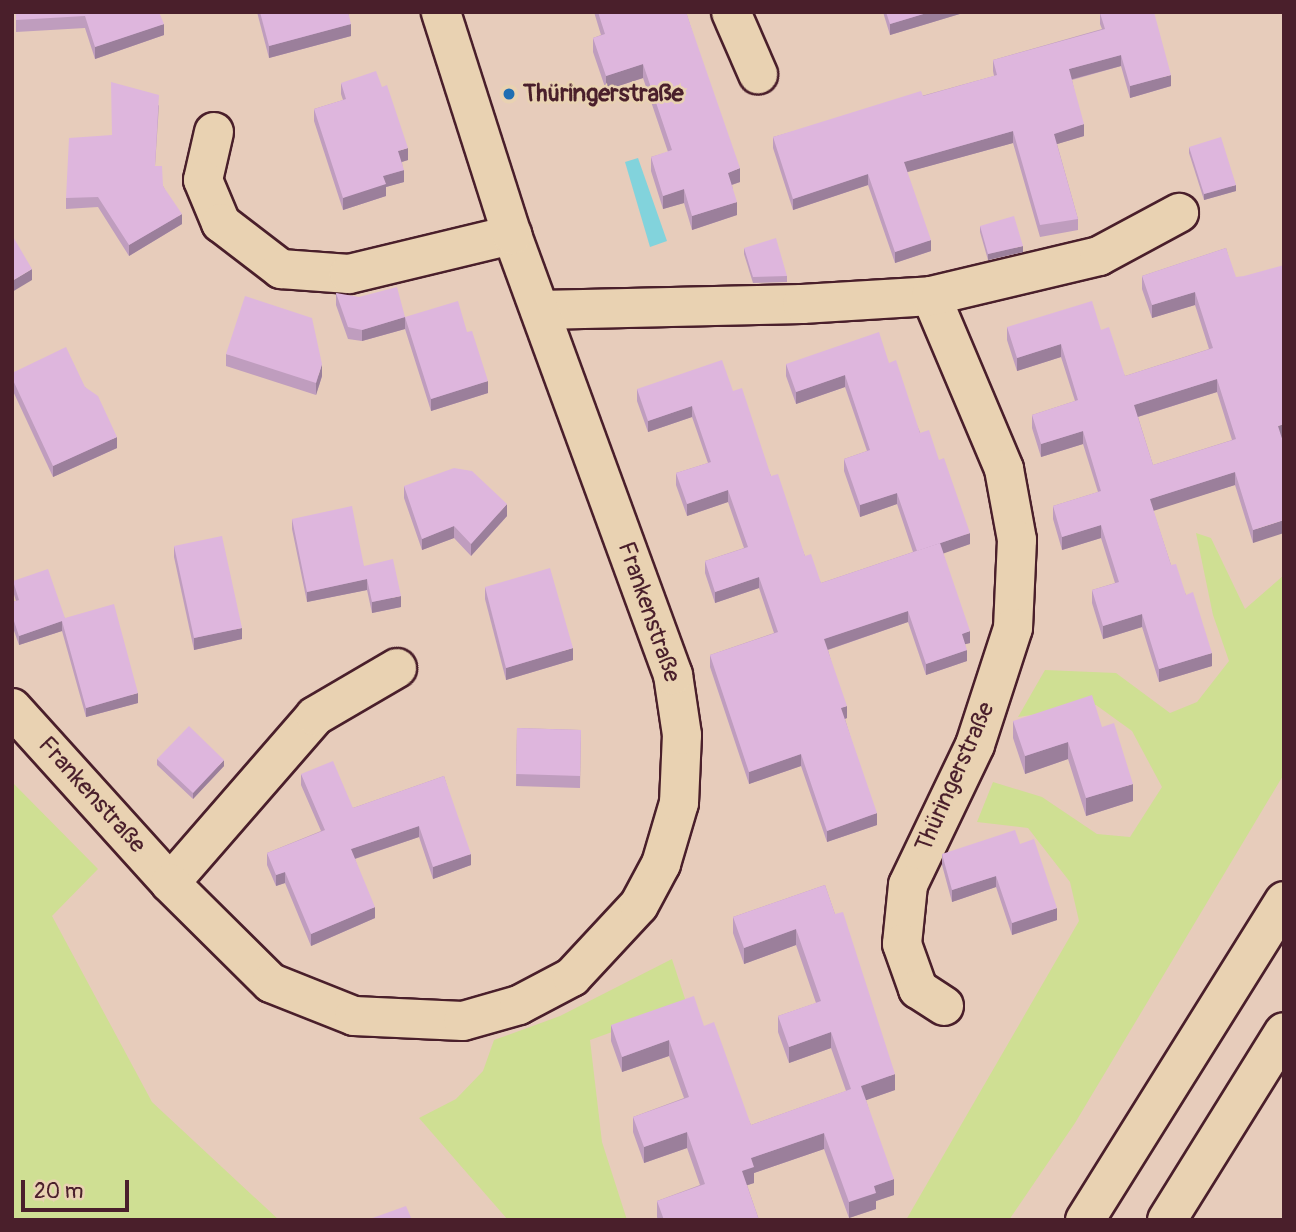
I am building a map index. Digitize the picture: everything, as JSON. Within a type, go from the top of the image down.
[{"type":"main road","name":"Frankenstraße","points":[[12,708],[170,883],[271,983],[354,1016],[463,1021],[519,1005],[572,977],[639,905],[661,864],[679,803],[682,735],[673,675],[512,234],[441,12]]},
{"type":"main road","points":[[731,12],[758,75]]},
{"type":"main road","points":[[214,132],[203,180],[221,223],[281,269],[349,274],[512,234]]},
{"type":"main road","points":[[540,310],[802,304],[931,296],[1099,256],[1179,213]]},
{"type":"main road","name":"Thüringerstraße","points":[[931,296],[1004,469],[1017,540],[1013,628],[975,745],[908,885],[902,944],[918,989],[944,1006]]},
{"type":"main road","points":[[170,883],[315,716],[397,668]]},
{"type":"main road","points":[[1085,1220],[1284,901]]},
{"type":"main road","points":[[1167,1220],[1284,1032]]},
{"type":"green space","points":[[1196,533],[1211,538],[1245,609],[1284,575],[1284,774],[1075,1123],[1009,1220],[906,1220],[1079,921],[1070,882],[1028,828],[977,822],[993,782],[1042,797],[1097,834],[1130,837],[1162,787],[1132,731],[1096,705],[1018,717],[1045,670],[1116,673],[1170,713],[1197,702],[1229,661],[1213,615]]},
{"type":"green space","points":[[12,782],[98,869],[52,916],[152,1102],[279,1220],[12,1220]]},
{"type":"green space","points":[[672,959],[687,1005],[590,1040],[602,1142],[627,1220],[508,1220],[419,1118],[456,1099],[483,1071],[494,1040],[560,1016]]},
{"type":"water","points":[[638,158],[667,241],[650,247],[625,162]]},
{"type":"building","points":[[16,12],[159,12],[164,24],[95,47],[85,16],[16,20]]},
{"type":"building","points":[[260,12],[348,12],[351,24],[269,46]]},
{"type":"building","points":[[598,12],[686,12],[740,168],[728,173],[737,202],[692,216],[684,189],[663,196],[651,157],[672,150],[643,64],[606,76],[593,38],[605,34]]},
{"type":"building","points":[[886,12],[930,12],[890,24]]},
{"type":"building","points":[[1154,12],[1171,75],[1130,86],[1121,55],[1069,69],[1084,124],[1054,134],[1078,219],[1040,225],[1013,131],[904,162],[931,240],[895,252],[868,174],[793,199],[773,137],[921,91],[923,96],[997,75],[993,60],[1105,29],[1100,13]]},
{"type":"building","points":[[376,71],[382,87],[387,85],[408,148],[398,151],[404,170],[383,176],[386,184],[343,198],[314,109],[346,99],[341,83]]},
{"type":"building","points":[[111,82],[159,95],[155,166],[162,166],[163,186],[182,214],[129,245],[98,197],[66,198],[69,138],[112,135]]},
{"type":"building","points":[[1221,137],[1236,185],[1204,194],[1189,147]]},
{"type":"building","points":[[1014,216],[1023,246],[988,254],[980,226]]},
{"type":"building","points":[[12,235],[32,269],[12,281]]},
{"type":"building","points":[[776,238],[787,276],[753,277],[744,248]]},
{"type":"building","points":[[1226,248],[1236,277],[1284,265],[1284,424],[1278,426],[1284,445],[1284,520],[1253,530],[1235,472],[1150,499],[1171,565],[1176,564],[1186,595],[1193,592],[1212,653],[1159,669],[1142,614],[1103,626],[1092,590],[1119,582],[1101,525],[1062,537],[1053,506],[1101,491],[1083,431],[1041,444],[1032,415],[1078,400],[1061,344],[1017,358],[1007,327],[1092,301],[1101,330],[1109,327],[1125,376],[1213,348],[1195,292],[1152,305],[1142,276]],"holes":[[[1217,379],[1236,439],[1153,465],[1134,405]]]},
{"type":"building","points":[[397,287],[405,317],[362,330],[348,327],[336,293],[359,297]]},
{"type":"building","points":[[245,296],[312,318],[322,364],[316,383],[226,354]]},
{"type":"building","points":[[458,301],[467,332],[472,331],[488,381],[431,399],[405,317]]},
{"type":"building","points":[[879,332],[889,363],[896,360],[920,433],[929,430],[939,460],[944,458],[970,533],[917,551],[897,493],[860,505],[844,459],[870,450],[845,375],[796,392],[786,364]]},
{"type":"building","points":[[66,347],[85,387],[98,396],[117,437],[53,466],[12,373]]},
{"type":"building","points":[[722,360],[733,391],[742,388],[771,476],[778,474],[805,556],[811,554],[821,583],[940,543],[970,631],[962,634],[967,650],[926,664],[908,611],[824,639],[847,706],[841,708],[877,813],[827,831],[801,754],[749,772],[710,655],[778,632],[759,577],[715,592],[705,561],[748,547],[728,490],[687,504],[676,473],[711,462],[692,406],[648,421],[637,389]]},
{"type":"building","points":[[454,468],[472,471],[507,504],[471,544],[454,526],[422,539],[404,486]]},
{"type":"building","points":[[352,506],[364,566],[393,559],[401,596],[372,602],[367,579],[307,592],[292,519]]},
{"type":"building","points":[[222,536],[242,628],[194,638],[174,546]]},
{"type":"building","points":[[550,568],[573,648],[506,668],[485,587]]},
{"type":"building","points":[[48,569],[65,618],[114,604],[138,693],[86,708],[62,621],[19,636],[12,615],[12,602],[19,600],[13,581]]},
{"type":"building","points":[[1092,695],[1102,727],[1114,723],[1133,784],[1086,798],[1068,742],[1025,756],[1013,721]]},
{"type":"building","points":[[189,726],[224,760],[193,793],[157,759]]},
{"type":"building","points":[[517,728],[581,730],[580,776],[516,774]]},
{"type":"building","points":[[333,761],[353,808],[444,776],[471,854],[433,867],[419,826],[351,849],[375,907],[311,934],[285,872],[276,875],[267,853],[325,830],[301,774]]},
{"type":"building","points":[[1015,830],[1020,844],[1034,839],[1057,908],[1012,923],[996,876],[952,890],[942,854]]},
{"type":"building","points":[[825,885],[835,914],[843,912],[895,1074],[861,1086],[894,1179],[874,1186],[876,1193],[849,1202],[824,1133],[751,1158],[754,1167],[742,1171],[759,1220],[664,1220],[657,1201],[705,1184],[687,1132],[644,1147],[633,1117],[689,1097],[669,1040],[622,1057],[611,1025],[694,996],[704,1026],[714,1022],[751,1125],[851,1089],[831,1032],[789,1047],[778,1016],[821,1001],[796,929],[744,948],[733,917]]},
{"type":"building","points":[[406,1206],[412,1220],[367,1220]]},
{"type":"place","name":"Thüringerstraße","points":[[509,94]]}]
